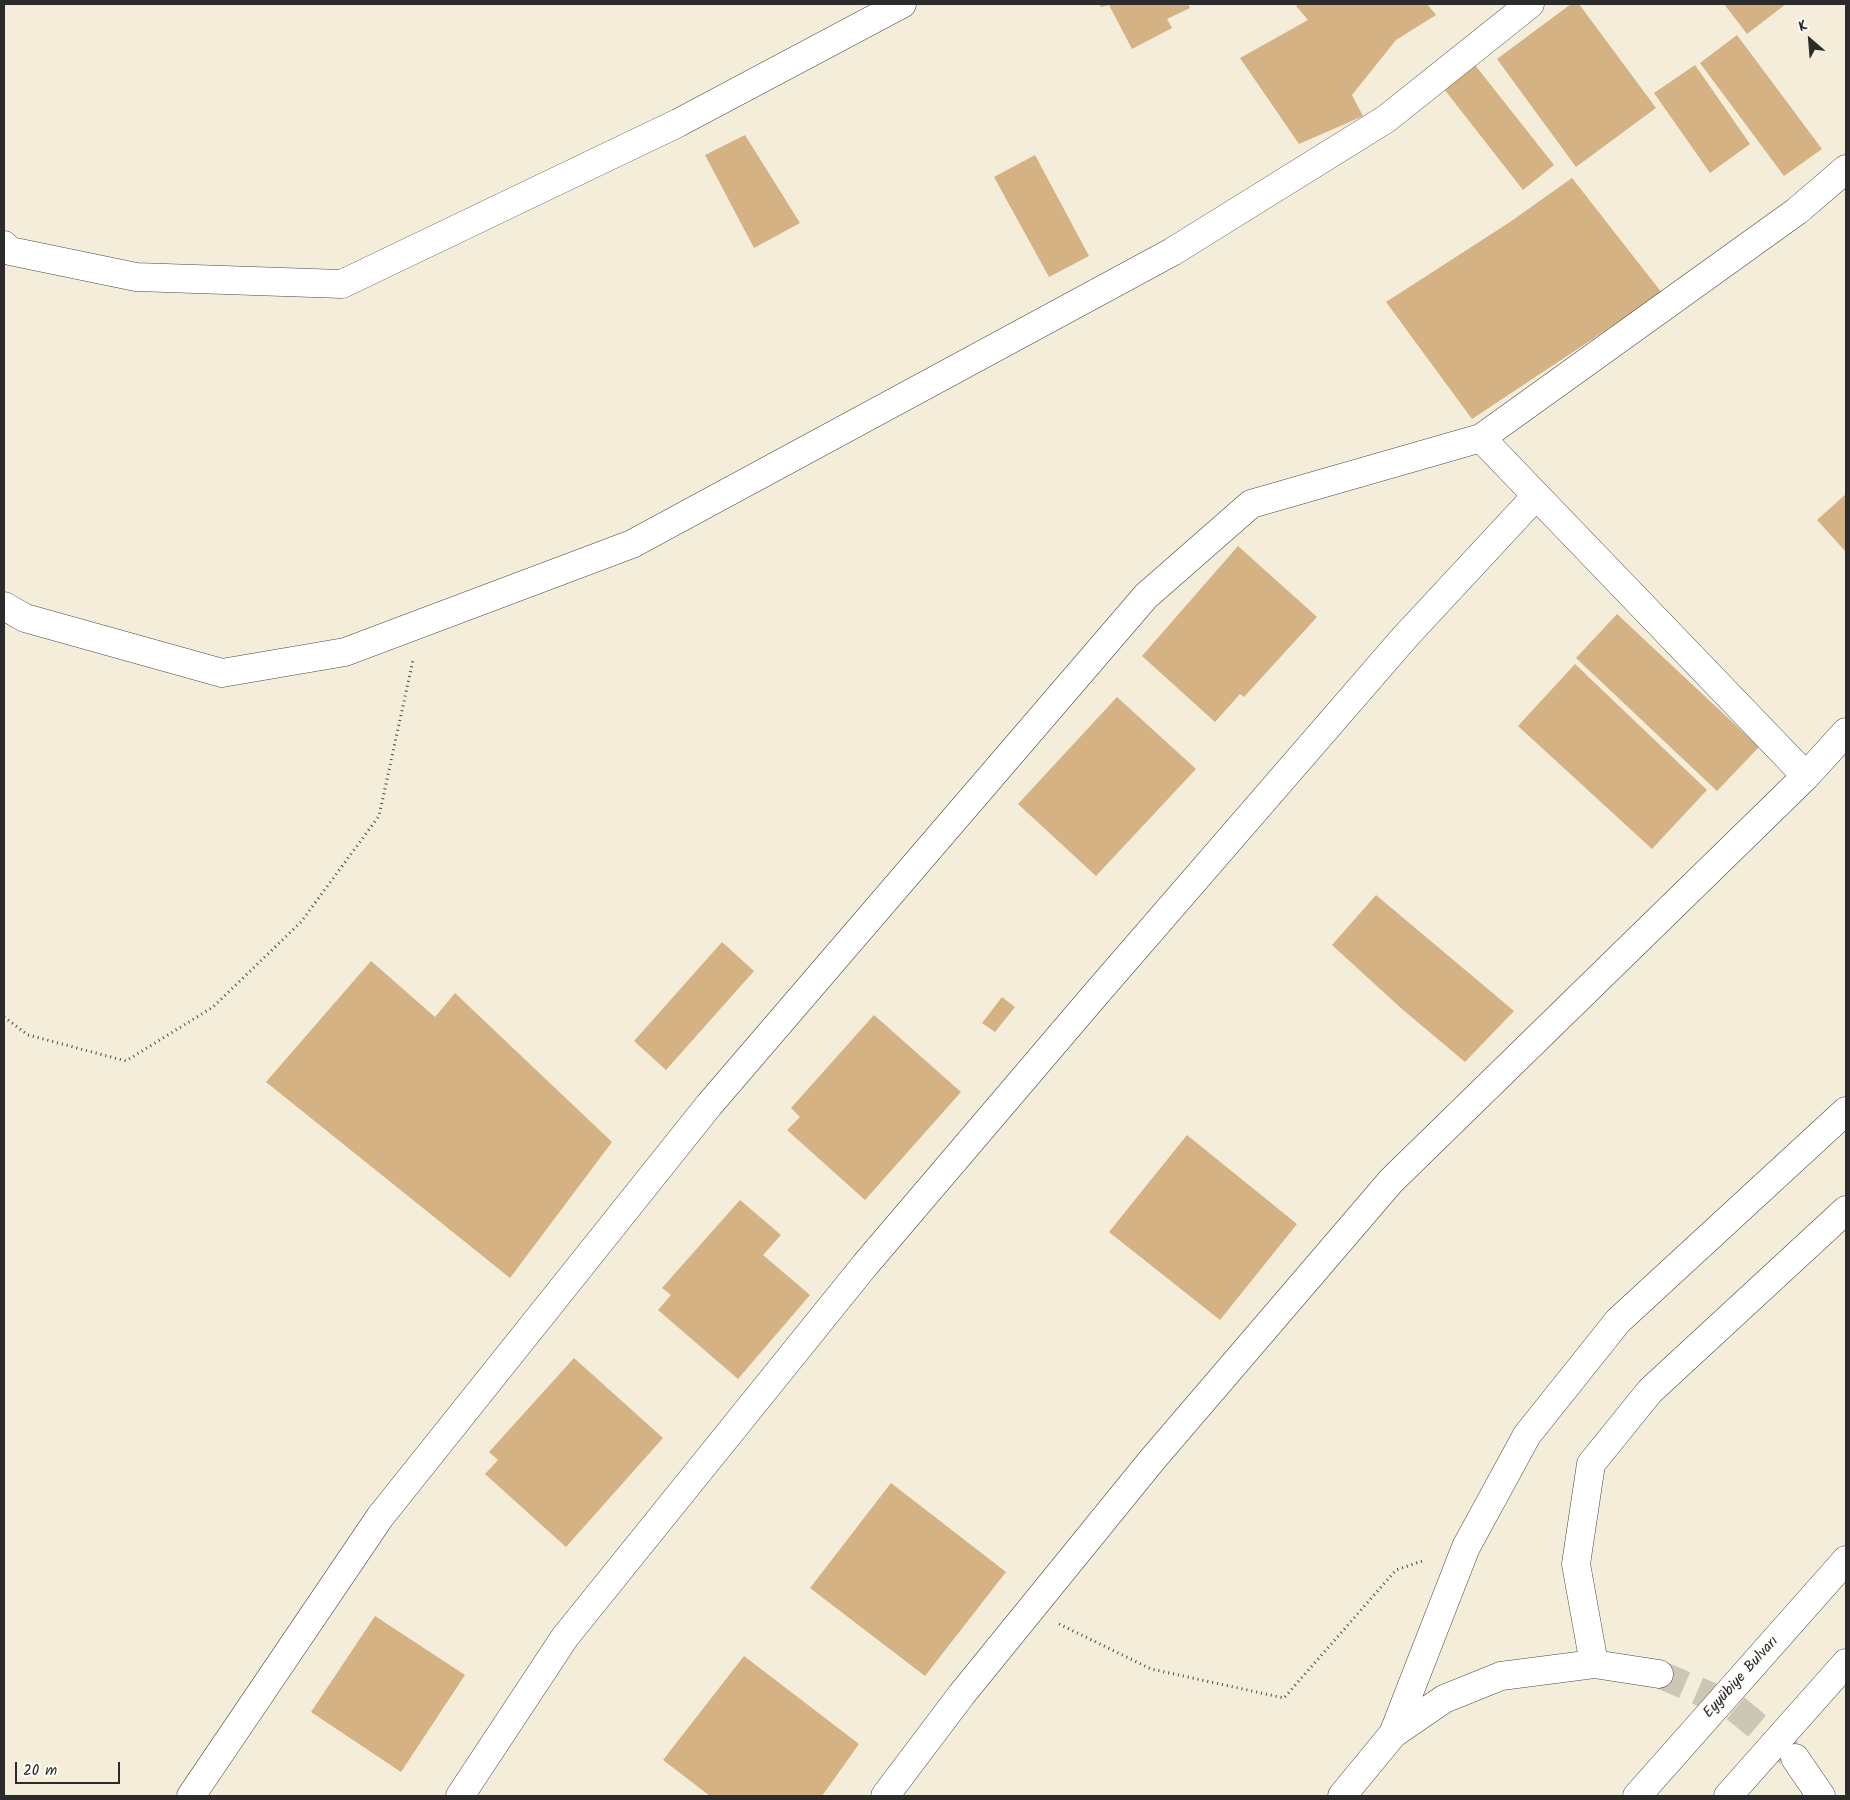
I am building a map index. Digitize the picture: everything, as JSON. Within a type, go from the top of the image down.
[{"type":"main road","points":[[4,245],[10,251],[136,277],[342,284],[678,123],[902,4]]},
{"type":"main road","points":[[4,606],[26,618],[222,673],[345,652],[632,544],[1172,252],[1386,119],[1530,4]]},
{"type":"main road","points":[[190,1796],[380,1516],[709,1105],[1146,596],[1251,504],[1481,438],[1797,211],[1846,169]]},
{"type":"main road","points":[[1481,438],[1806,776]]},
{"type":"main road","points":[[460,1796],[565,1637],[865,1265],[1095,995],[1392,652],[1536,496]]},
{"type":"main road","points":[[885,1796],[962,1694],[1152,1460],[1391,1181],[1806,776],[1846,732]]},
{"type":"main road","points":[[1393,1734],[1466,1547],[1527,1435],[1618,1321],[1846,1112]]},
{"type":"main road","points":[[1594,1664],[1576,1564],[1591,1464],[1650,1391],[1846,1210]]},
{"type":"main road","name":"Eyyübiye Bulvarı","points":[[1637,1796],[1846,1560]]},
{"type":"main road","points":[[1342,1796],[1393,1734],[1444,1700],[1501,1676],[1594,1664],[1659,1674]]},
{"type":"main road","points":[[1728,1796],[1846,1664]]},
{"type":"main road","points":[[1795,1758],[1821,1796]]},
{"type":"path","points":[[4,1017],[28,1035],[126,1061],[213,1007],[301,922],[379,816],[421,624]]},
{"type":"path","points":[[1030,1610],[1151,1670],[1284,1698],[1396,1570],[1466,1547]]},
{"type":"building","points":[[1099,4],[1188,4],[1190,8],[1167,19],[1172,28],[1132,49],[1109,5],[1101,7]]},
{"type":"building","points":[[1299,4],[1427,4],[1436,15],[1396,40],[1352,95],[1363,116],[1299,144],[1240,58],[1308,20],[1296,6]]},
{"type":"building","points":[[1571,4],[1579,4],[1656,108],[1576,167],[1497,59]]},
{"type":"building","points":[[1724,4],[1786,4],[1747,34]]},
{"type":"building","points":[[1737,35],[1822,149],[1784,176],[1700,63]]},
{"type":"building","points":[[1475,65],[1554,165],[1523,190],[1444,89]]},
{"type":"building","points":[[1695,65],[1750,144],[1710,173],[1654,93]]},
{"type":"building","points":[[745,135],[800,223],[754,248],[705,155]]},
{"type":"building","points":[[1035,155],[1089,256],[1049,277],[994,177]]},
{"type":"building","points":[[1572,178],[1662,293],[1472,419],[1386,302],[1510,222]]},
{"type":"building","points":[[1846,494],[1846,552],[1817,520]]},
{"type":"building","points":[[1238,546],[1317,617],[1244,697],[1240,694],[1215,722],[1142,656]]},
{"type":"building","points":[[1617,614],[1759,747],[1717,791],[1576,658]]},
{"type":"building","points":[[1575,664],[1707,790],[1652,849],[1518,726]]},
{"type":"building","points":[[1117,697],[1196,769],[1096,876],[1018,804]]},
{"type":"building","points":[[1376,895],[1514,1011],[1465,1062],[1402,1009],[1332,945]]},
{"type":"building","points":[[722,942],[754,971],[666,1070],[634,1041]]},
{"type":"building","points":[[371,961],[435,1017],[455,993],[612,1142],[510,1278],[266,1082]]},
{"type":"building","points":[[1002,997],[1015,1007],[995,1032],[982,1023]]},
{"type":"building","points":[[874,1015],[961,1092],[865,1200],[787,1130],[800,1117],[791,1108]]},
{"type":"building","points":[[1187,1135],[1297,1224],[1220,1320],[1109,1232]]},
{"type":"building","points":[[740,1200],[781,1235],[763,1255],[810,1295],[738,1379],[658,1310],[671,1295],[662,1288]]},
{"type":"building","points":[[574,1358],[663,1438],[566,1547],[485,1474],[498,1460],[489,1452]]},
{"type":"building","points":[[891,1483],[1006,1572],[925,1676],[810,1588]]},
{"type":"building","points":[[375,1616],[465,1675],[401,1772],[311,1712]]},
{"type":"building","points":[[744,1656],[859,1744],[822,1796],[710,1796],[663,1760]]},
{"type":"tunnel","points":[[1659,1674],[1733,1706],[1794,1757]]}]
